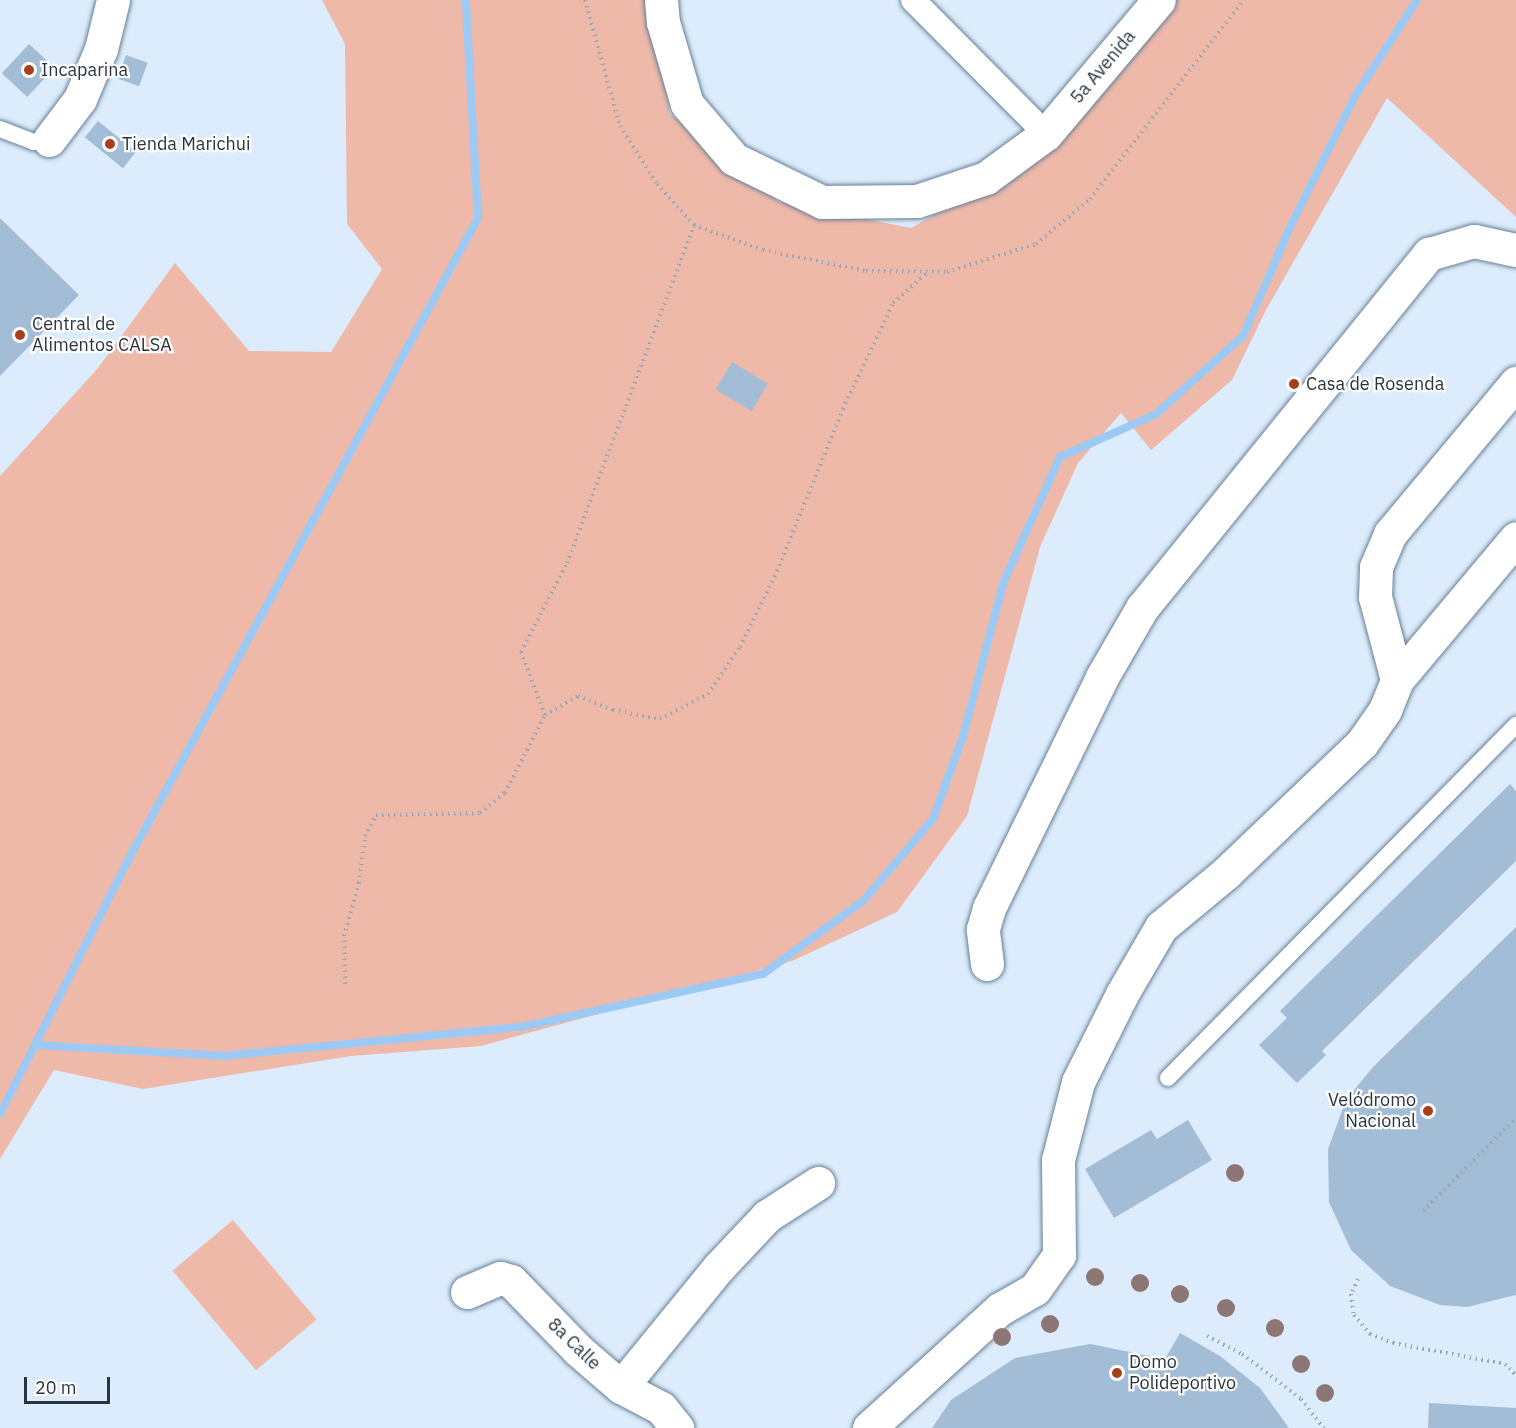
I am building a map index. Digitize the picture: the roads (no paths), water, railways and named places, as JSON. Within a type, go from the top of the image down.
[{"type":"street","points":[[49,140],[80,99],[102,50],[113,0]]},
{"type":"street","name":"5a Avenida","points":[[661,0],[663,22],[687,104],[734,159],[822,202],[917,201],[986,178],[1046,134],[1159,0]]},
{"type":"street","points":[[913,0],[1046,134]]},
{"type":"street","points":[[987,964],[983,929],[989,908],[1102,677],[1142,608],[1429,254],[1474,241],[1516,250]]},
{"type":"street","points":[[1397,680],[1375,597],[1376,567],[1390,534],[1516,383]]},
{"type":"street","points":[[869,1428],[1000,1309],[1035,1289],[1059,1256],[1058,1160],[1078,1083],[1161,927],[1226,873],[1362,742],[1385,710],[1397,680],[1516,538]]},
{"type":"street","points":[[621,1387],[719,1267],[767,1216],[818,1183]]},
{"type":"street","name":"8a Calle","points":[[467,1292],[500,1278],[511,1281],[578,1350],[621,1387],[662,1408],[677,1428]]},
{"type":"lane","points":[[0,129],[34,142],[49,140]]},
{"type":"lane","points":[[1168,1078],[1516,724]]},
{"type":"waterway","points":[[0,1114],[134,849],[478,218],[466,0]]},
{"type":"waterway","points":[[35,1045],[223,1056],[521,1027],[763,974],[864,900],[933,819],[963,736],[1004,581],[1060,457],[1156,414],[1243,336],[1291,225],[1355,96],[1417,0]]},
{"type":"place","name":"Incaparina","points":[[29,70]]},
{"type":"place","name":"Tienda Marichui","points":[[110,144]]},
{"type":"place","name":"Central de Alimentos CALSA","points":[[20,335]]},
{"type":"place","name":"Casa de Rosenda","points":[[1294,384]]},
{"type":"place","name":"Velódromo Nacional","points":[[1428,1111]]},
{"type":"place","name":"Domo Polideportivo","points":[[1117,1373]]}]
